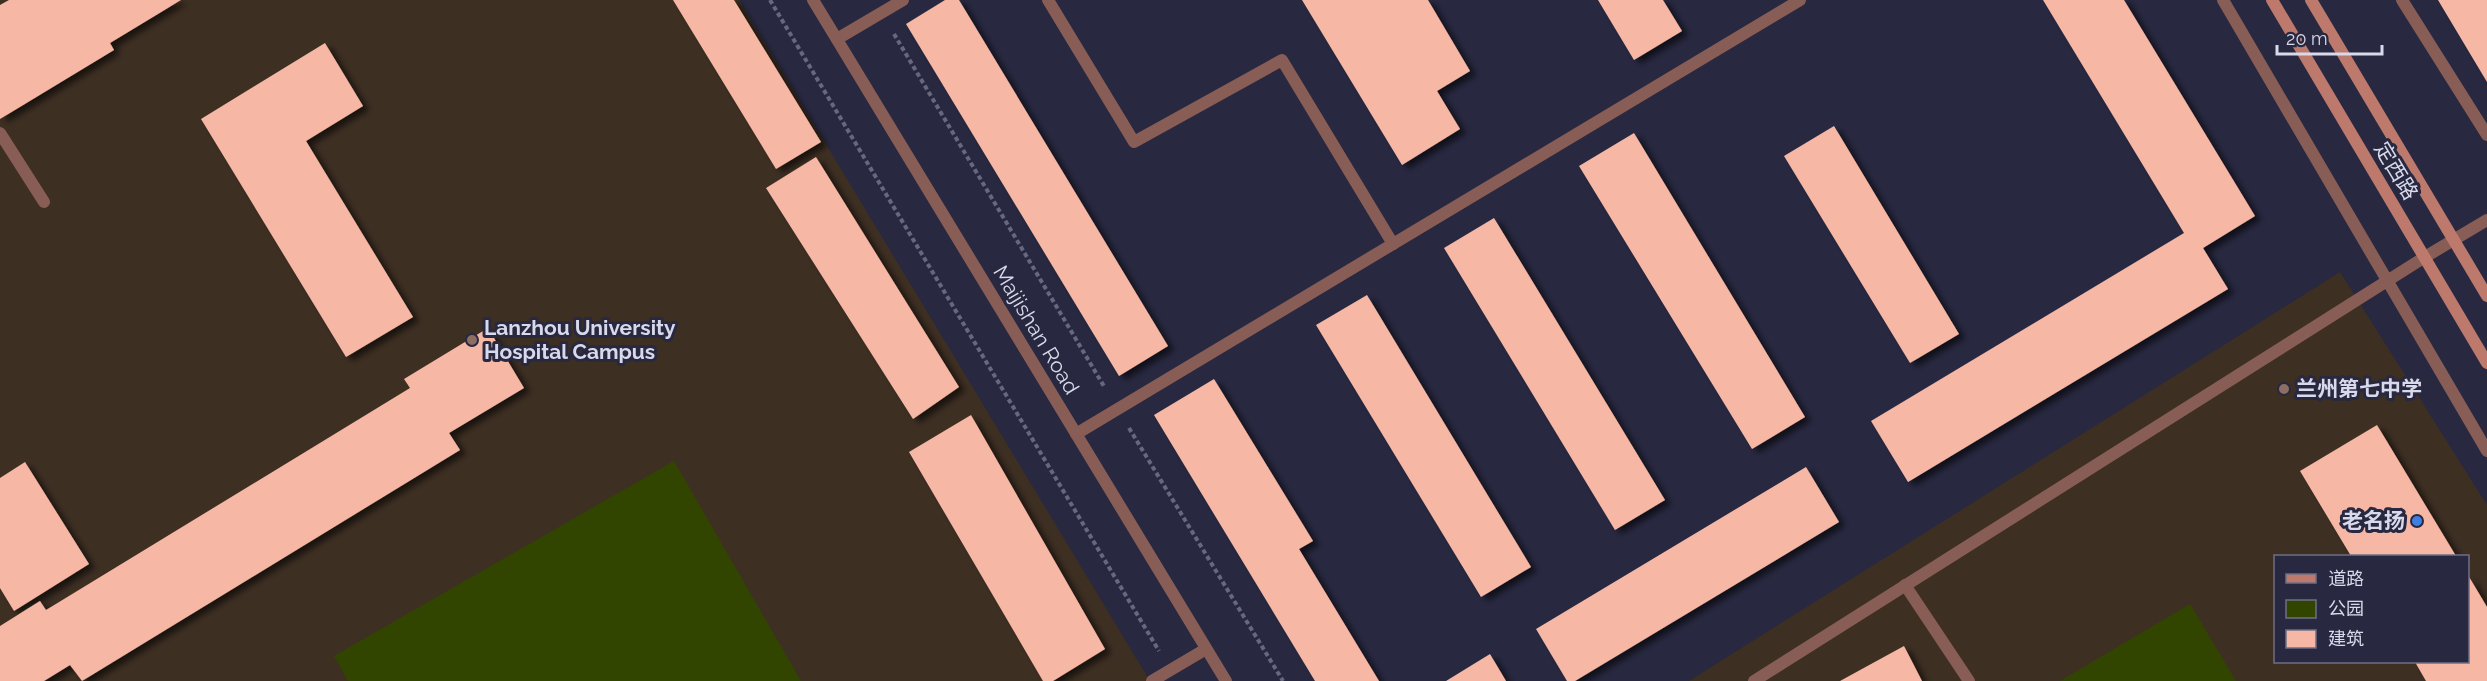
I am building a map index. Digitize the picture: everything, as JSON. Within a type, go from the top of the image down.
[{"type":"main road","name":"定西路","points":[[2272,0],[2487,363]]},
{"type":"main road","name":"定西路","points":[[2311,0],[2487,296]]},
{"type":"street","name":"Maijishan Road","points":[[813,0],[1226,681]]},
{"type":"street","points":[[837,39],[903,0]]},
{"type":"street","points":[[1048,0],[1134,142],[1282,60],[1393,244]]},
{"type":"street","points":[[1076,434],[1800,0]]},
{"type":"street","points":[[2223,0],[2487,451]]},
{"type":"street","points":[[2402,0],[2487,135]]},
{"type":"street","points":[[0,133],[44,202]]},
{"type":"street","points":[[1754,681],[2386,280],[2487,220]]},
{"type":"street","points":[[1905,585],[1969,681]]},
{"type":"street","points":[[1152,681],[1206,649]]},
{"type":"path","points":[[770,0],[1170,670]]},
{"type":"path","points":[[881,13],[1117,409],[1283,681]]},
{"type":"shaded area","name":"Lanzhou University Hospital Campus","points":[[0,0],[739,0],[1150,681],[0,681]]},
{"type":"shaded area","name":"兰州第七中学","points":[[2340,272],[2487,505],[2487,681],[1689,681]]},
{"type":"green space","points":[[674,461],[801,681],[348,681],[334,656]]},
{"type":"green space","points":[[2190,604],[2236,681],[2060,681]]},
{"type":"building","points":[[9,0],[181,0],[110,43],[114,50],[0,119],[0,5]]},
{"type":"building","points":[[673,0],[734,0],[821,142],[776,169]]},
{"type":"building","points":[[945,0],[959,0],[1168,346],[1119,376],[906,24]]},
{"type":"building","points":[[1302,0],[1428,0],[1470,71],[1437,91],[1460,129],[1402,165]]},
{"type":"building","points":[[1598,0],[1663,0],[1682,31],[1634,60]]},
{"type":"building","points":[[2043,0],[2124,0],[2255,216],[2203,248],[2228,289],[1908,482],[1871,421],[2184,233]]},
{"type":"building","points":[[2438,0],[2487,0],[2487,82]]},
{"type":"building","points":[[325,43],[363,106],[306,141],[413,317],[346,357],[201,119]]},
{"type":"building","points":[[1834,126],[1959,334],[1910,363],[1784,156]]},
{"type":"building","points":[[1634,133],[1805,417],[1752,449],[1579,166]]},
{"type":"building","points":[[816,157],[959,387],[913,419],[766,188]]},
{"type":"building","points":[[1494,218],[1665,500],[1615,530],[1444,248]]},
{"type":"building","points":[[1367,295],[1531,567],[1481,597],[1316,325]]},
{"type":"building","points":[[488,328],[524,388],[449,433],[460,450],[82,681],[70,665],[44,681],[0,681],[0,626],[40,601],[46,610],[410,388],[404,379]]},
{"type":"building","points":[[1214,379],[1313,541],[1299,549],[1379,681],[1315,681],[1154,415]]},
{"type":"building","points":[[971,415],[1105,649],[1053,681],[1043,681],[909,452]]},
{"type":"building","points":[[2377,425],[2455,555],[2350,555],[2300,471]]},
{"type":"building","points":[[25,462],[89,564],[14,611],[0,588],[0,478]]},
{"type":"building","points":[[1806,467],[1839,522],[1575,681],[1567,681],[1536,629]]},
{"type":"building","points":[[2469,577],[2487,607],[2487,681],[2426,681],[2416,663],[2469,663]]},
{"type":"building","points":[[1904,646],[1922,681],[1840,681]]},
{"type":"building","points":[[1490,654],[1506,681],[1446,681]]},
{"type":"place","name":"Lanzhou University Hospital Campus","points":[[472,340]]},
{"type":"place","name":"兰州第七中学","points":[[2284,389]]},
{"type":"place","name":"老名扬","points":[[2417,521]]}]
